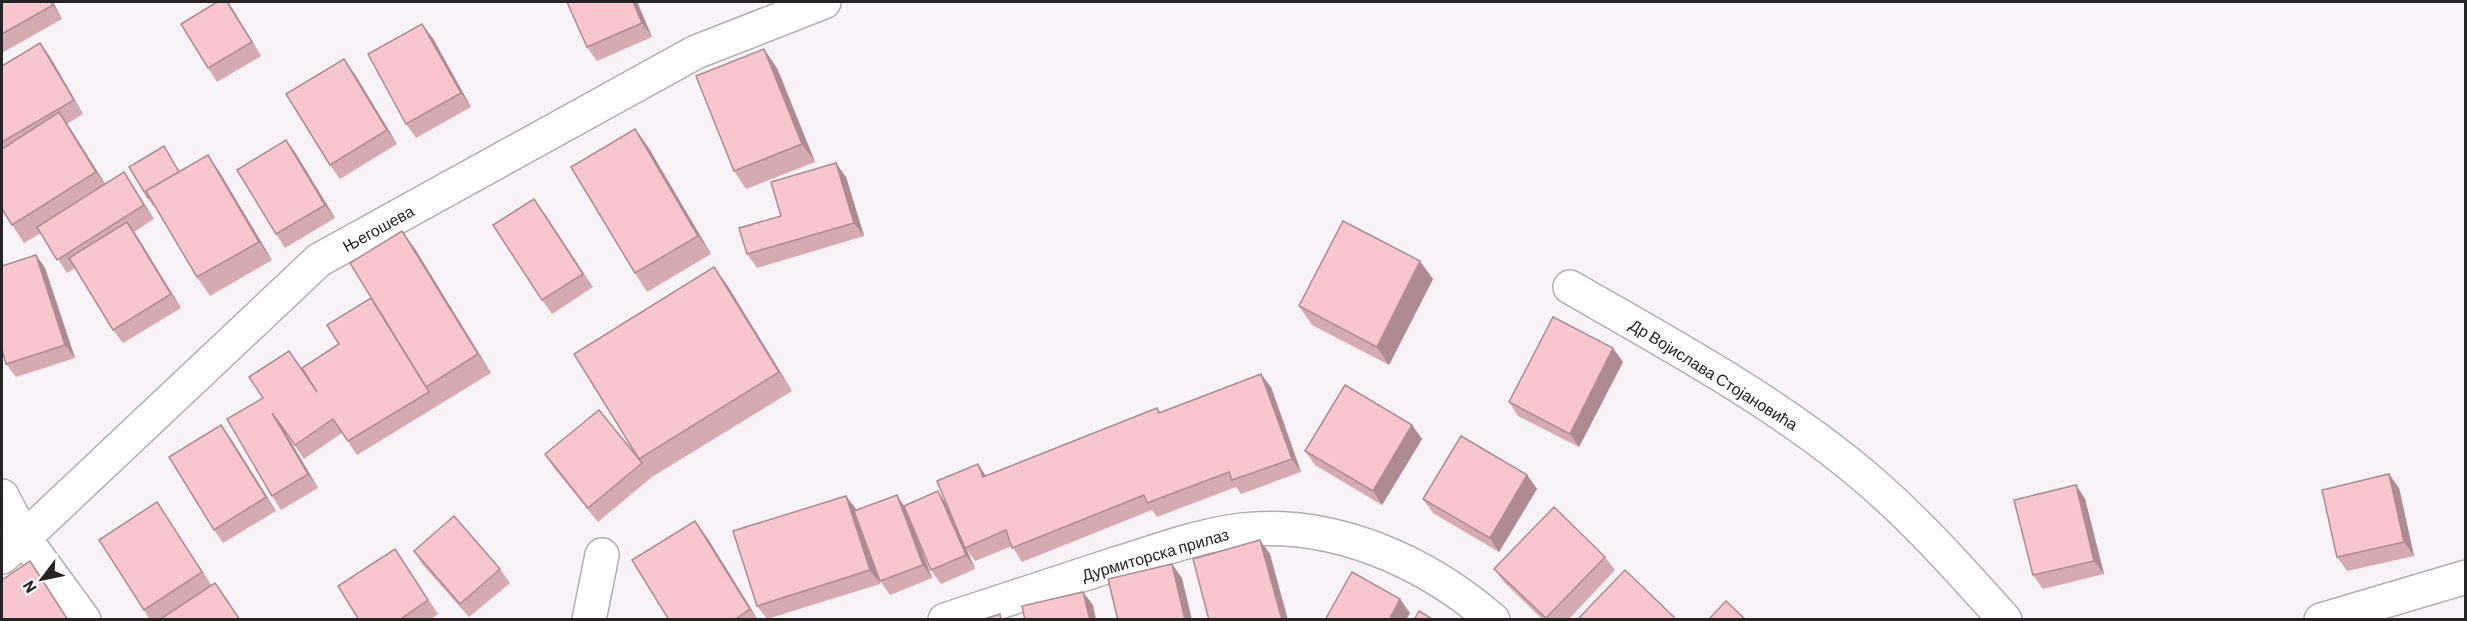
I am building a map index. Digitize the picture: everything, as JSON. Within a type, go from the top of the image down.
[{"type":"street","name":"Његошева","points":[[13,547],[320,260],[696,51],[824,2]]},
{"type":"street","name":"Др Војислава Стојановића","points":[[1570,287],[1729,380],[1796,424],[1848,463],[1901,510],[1954,563],[2005,620]]},
{"type":"street","points":[[2,496],[13,547],[84,620]]},
{"type":"street","name":"Дурмиторска прилаз","points":[[945,620],[1219,534],[1268,529],[1295,531],[1356,542],[1396,556],[1454,590],[1493,620]]},
{"type":"street","points":[[589,620],[602,555]]},
{"type":"street","points":[[2321,620],[2466,577]]},
{"type":"building","points":[[2,2],[51,2],[53,5],[2,34]]},
{"type":"building","points":[[217,2],[227,2],[252,42],[208,68],[181,24]]},
{"type":"building","points":[[567,2],[633,2],[642,23],[587,47]]},
{"type":"building","points":[[422,24],[461,93],[406,124],[368,54]]},
{"type":"building","points":[[40,43],[74,100],[2,142],[2,66]]},
{"type":"building","points":[[764,49],[802,144],[734,171],[696,76]]},
{"type":"building","points":[[344,59],[387,130],[330,165],[286,94]]},
{"type":"building","points":[[59,112],[96,172],[12,225],[2,209],[2,149]]},
{"type":"building","points":[[635,129],[698,236],[635,273],[571,167]]},
{"type":"building","points":[[286,140],[325,205],[276,234],[237,170]]},
{"type":"building","points":[[164,146],[179,172],[146,191],[150,197],[148,198],[129,167]]},
{"type":"building","points":[[208,155],[259,242],[197,277],[146,191]]},
{"type":"building","points":[[836,163],[854,223],[747,254],[739,228],[781,216],[771,182]]},
{"type":"building","points":[[124,172],[144,205],[57,260],[37,227]]},
{"type":"building","points":[[534,199],[583,274],[542,300],[493,225]]},
{"type":"building","points":[[1343,221],[1420,261],[1377,347],[1299,306]]},
{"type":"building","points":[[127,222],[171,294],[113,330],[69,258]]},
{"type":"building","points":[[402,231],[478,354],[426,387],[350,263]]},
{"type":"building","points":[[36,255],[65,345],[6,364],[2,350],[2,266]]},
{"type":"building","points":[[714,267],[779,372],[639,459],[574,354]]},
{"type":"building","points":[[371,298],[429,392],[348,441],[333,419],[295,445],[272,413],[308,474],[272,496],[227,419],[263,398],[249,377],[289,351],[317,392],[302,368],[339,344],[327,325]]},
{"type":"building","points":[[1553,317],[1613,348],[1570,434],[1509,402]]},
{"type":"building","points":[[1261,374],[1292,459],[1232,480],[1229,472],[1147,503],[1144,495],[1012,548],[1006,530],[965,548],[937,481],[978,464],[983,477],[1157,408],[1159,413]]},
{"type":"building","points":[[1345,385],[1412,425],[1373,491],[1305,451]]},
{"type":"building","points":[[599,410],[642,463],[588,508],[545,454]]},
{"type":"building","points":[[221,425],[266,497],[214,530],[169,457]]},
{"type":"building","points":[[1461,436],[1527,475],[1490,538],[1423,499]]},
{"type":"building","points":[[2389,474],[2404,542],[2337,557],[2322,490]]},
{"type":"building","points":[[2076,485],[2094,561],[2033,575],[2014,500]]},
{"type":"building","points":[[938,491],[966,555],[931,570],[904,506]]},
{"type":"building","points":[[897,495],[923,565],[880,581],[854,511]]},
{"type":"building","points":[[846,496],[870,570],[757,606],[733,531]]},
{"type":"building","points":[[157,502],[202,572],[144,610],[99,540]]},
{"type":"building","points":[[1554,507],[1605,557],[1546,618],[1494,569]]},
{"type":"building","points":[[454,516],[500,569],[460,604],[414,551]]},
{"type":"building","points":[[695,521],[750,609],[734,620],[669,620],[632,560]]},
{"type":"building","points":[[1260,540],[1282,620],[1209,620],[1193,559]]},
{"type":"building","points":[[395,549],[428,600],[399,620],[359,620],[338,586]]},
{"type":"building","points":[[30,561],[68,620],[2,620],[2,580]]},
{"type":"building","points":[[1172,564],[1185,620],[1118,620],[1108,579]]},
{"type":"building","points":[[1625,570],[1677,620],[1577,620]]},
{"type":"building","points":[[1352,572],[1400,599],[1389,620],[1325,620]]},
{"type":"building","points":[[215,583],[240,620],[159,620]]},
{"type":"building","points":[[1083,592],[1090,620],[1025,620],[1022,606]]},
{"type":"building","points":[[1726,601],[1746,620],[1708,620]]},
{"type":"building","points":[[1419,611],[1434,620],[1414,620]]},
{"type":"building","points":[[1000,614],[1001,620],[981,620]]}]
